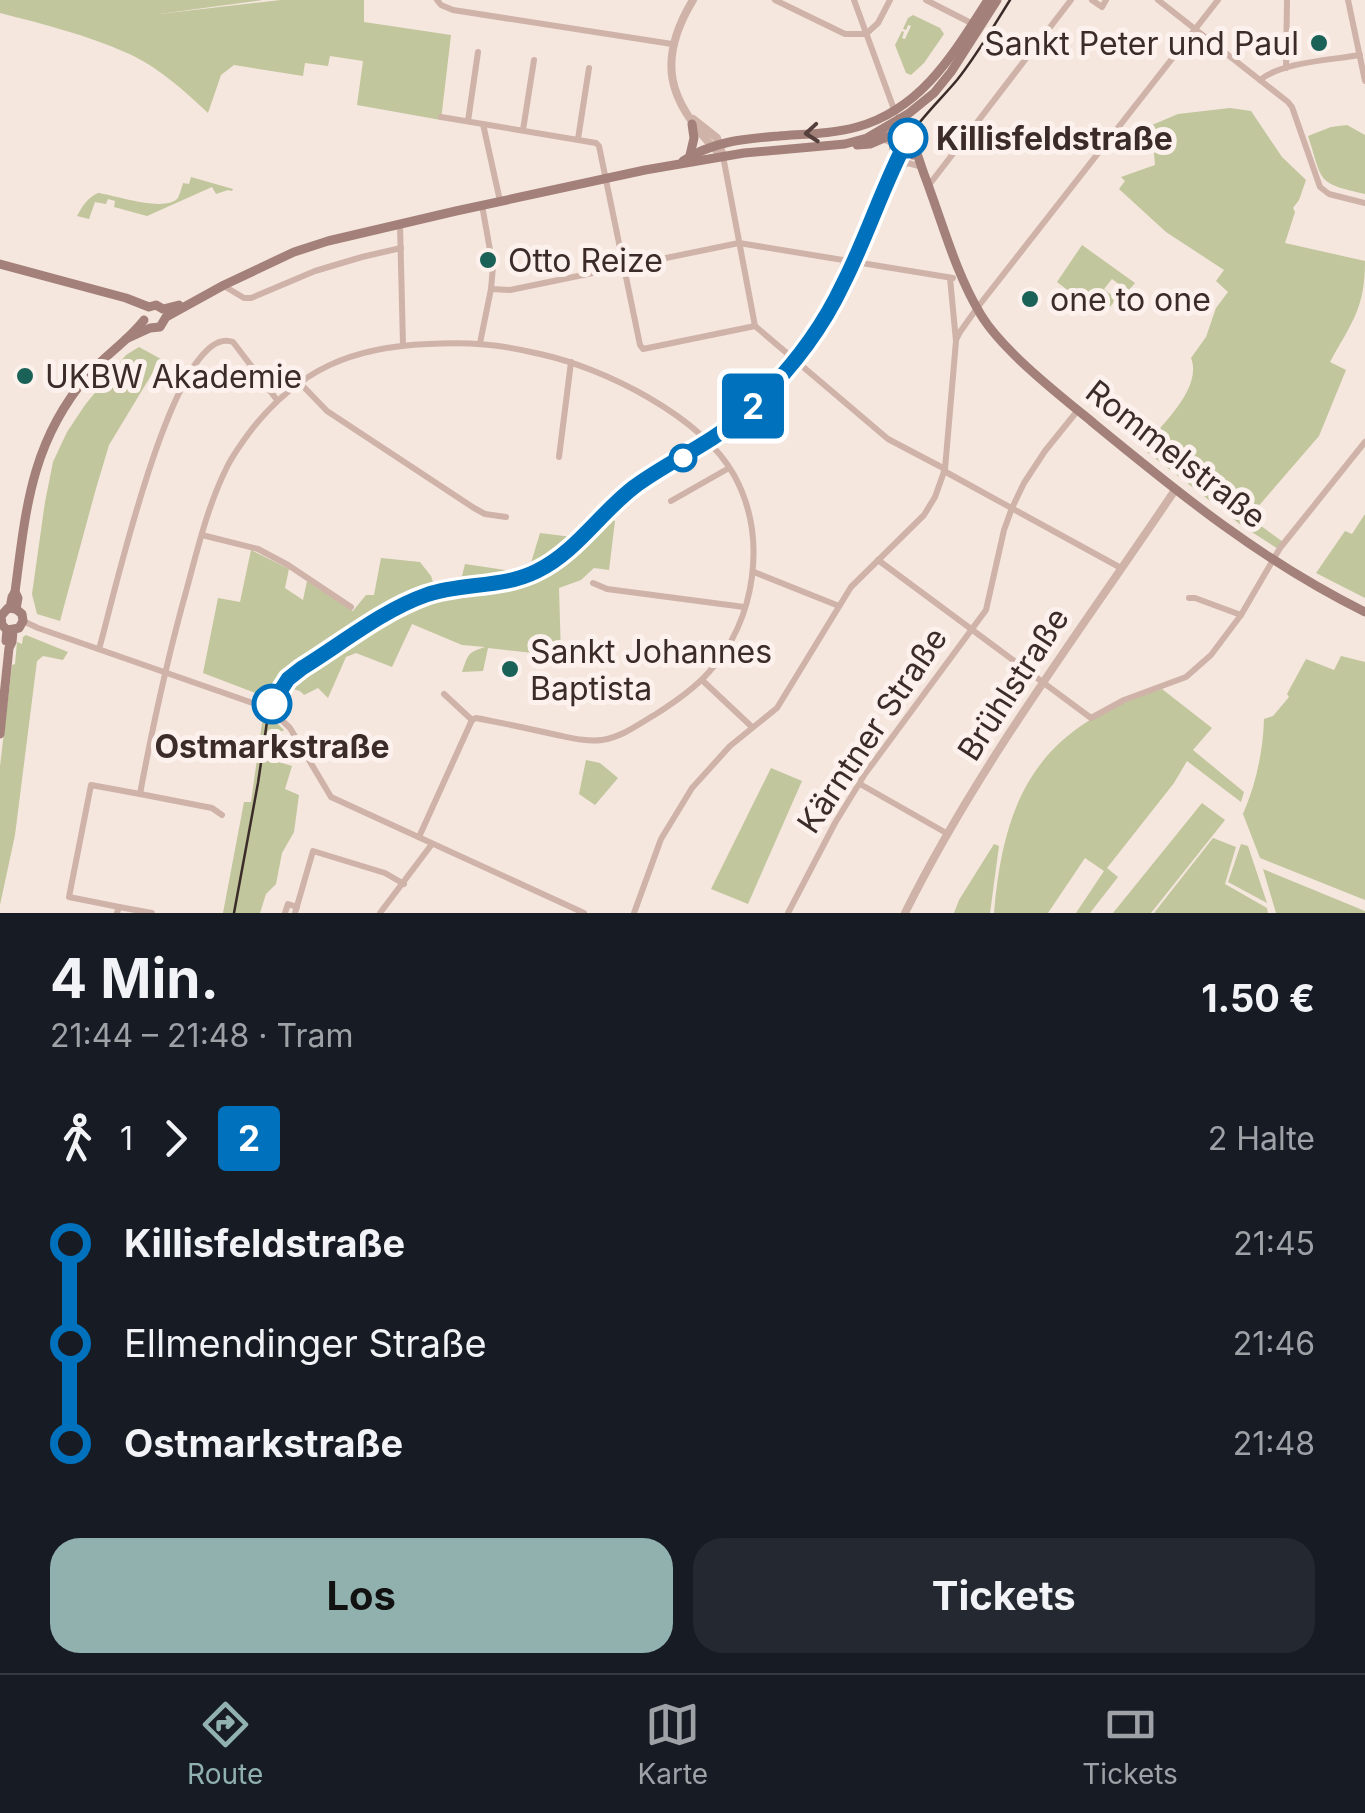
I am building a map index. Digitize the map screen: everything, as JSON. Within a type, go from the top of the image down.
[{"type":"main road","points":[[678,164],[716,144],[843,130],[896,115],[925,101],[988,0]]},
{"type":"main road","points":[[944,71],[997,0]]},
{"type":"main road","points":[[896,115],[898,132],[922,168]]},
{"type":"main road","points":[[845,144],[873,136],[896,115]]},
{"type":"main road","points":[[896,115],[912,138],[922,168]]},
{"type":"main road","points":[[690,157],[692,124]]},
{"type":"main road","points":[[165,313],[311,246],[400,224],[678,164],[723,156],[865,145],[898,132]]},
{"type":"main road","name":"Rommelstraße","points":[[922,168],[962,278],[983,319],[1001,341],[1078,410],[1226,529],[1310,583],[1365,612]]},
{"type":"main road","points":[[0,264],[119,298],[162,326],[165,313]]},
{"type":"main road","points":[[16,627],[2,625],[15,592],[26,509],[43,448],[64,408],[93,370],[156,305],[165,313]]},
{"type":"main road","points":[[0,734],[8,648],[22,614],[5,613]]},
{"type":"street","points":[[437,0],[453,10],[672,44]]},
{"type":"street","points":[[692,0],[672,44],[672,78],[692,124],[716,144]]},
{"type":"street","points":[[775,0],[846,34],[866,34],[878,23],[890,0]]},
{"type":"street","points":[[854,0],[896,115]]},
{"type":"street","points":[[926,0],[972,24]]},
{"type":"street","points":[[929,186],[1071,0]]},
{"type":"street","points":[[1092,0],[1102,6],[1106,0]]},
{"type":"street","points":[[1158,0],[1292,107],[1320,187],[1329,194],[1365,203]]},
{"type":"street","points":[[956,342],[977,308],[1218,0]]},
{"type":"street","points":[[1286,68],[1287,0]]},
{"type":"street","points":[[1348,0],[1365,81]]},
{"type":"street","points":[[468,122],[478,52]]},
{"type":"street","points":[[1260,80],[1286,68],[1360,55]]},
{"type":"street","points":[[523,130],[534,60]]},
{"type":"street","points":[[578,139],[589,68]]},
{"type":"street","points":[[682,106],[723,156],[756,326],[888,438],[1122,568]]},
{"type":"street","points":[[441,118],[592,141],[599,146],[643,349],[756,326]]},
{"type":"street","points":[[483,124],[500,201]]},
{"type":"street","points":[[701,436],[723,424],[764,386],[826,305],[892,155],[892,143],[881,139]]},
{"type":"street","points":[[712,446],[800,364],[859,264],[899,168],[912,162],[922,168]]},
{"type":"street","points":[[480,343],[492,290],[492,254],[482,205]]},
{"type":"street","points":[[400,224],[402,346]]},
{"type":"street","points":[[492,290],[510,290],[739,243],[962,278]]},
{"type":"street","points":[[224,286],[251,298],[336,264],[401,248]]},
{"type":"street","points":[[634,913],[661,839],[683,800],[717,759],[776,708],[838,606],[860,577],[924,516],[934,498],[944,470],[956,342],[950,278]]},
{"type":"street","points":[[99,649],[142,492],[181,386],[193,366],[222,339],[234,342],[277,400]]},
{"type":"street","points":[[140,794],[164,671],[216,490],[228,463],[277,400],[326,367],[383,347],[480,343],[522,350],[571,362],[638,392],[668,410],[712,446],[730,468],[744,499],[752,524],[754,572],[727,647],[702,680],[659,712],[606,740],[585,740],[472,720],[444,694]]},
{"type":"street","points":[[559,457],[571,362]]},
{"type":"street","points":[[300,383],[327,411],[474,508],[485,514],[506,516]]},
{"type":"street","name":"Kärntner Straße","points":[[788,913],[834,823],[884,747],[986,610],[1012,508],[1045,451],[1078,410]]},
{"type":"street","points":[[878,560],[1090,718],[1124,700],[1186,677],[1211,655],[1241,615],[1272,560],[1365,442]]},
{"type":"street","points":[[670,501],[730,468]]},
{"type":"street","name":"Brühlstraße","points":[[906,913],[986,770],[1175,490]]},
{"type":"street","points":[[202,534],[258,548],[351,606]]},
{"type":"street","points":[[754,572],[838,606]]},
{"type":"street","points":[[593,583],[606,589],[744,607]]},
{"type":"street","points":[[1189,598],[1241,615]]},
{"type":"street","points":[[16,627],[38,628],[273,711],[290,728],[331,797],[584,913]]},
{"type":"street","points":[[702,680],[752,726]]},
{"type":"street","points":[[419,837],[472,720]]},
{"type":"street","points":[[152,913],[118,910],[69,896],[91,784],[212,808],[222,815]]},
{"type":"street","points":[[860,784],[948,834]]},
{"type":"street","points":[[380,913],[432,844]]},
{"type":"street","points":[[285,913],[288,904],[296,910],[314,851],[385,873],[404,884]]},
{"type":"green space","points":[[0,0],[263,0],[159,14],[281,0],[364,0],[364,22],[451,35],[441,120],[357,105],[363,61],[330,56],[328,66],[305,63],[303,76],[234,65],[221,75],[208,113],[138,58],[81,35],[0,13]]},
{"type":"green space","points":[[913,15],[940,28],[944,34],[911,75],[906,73],[895,45],[902,31],[905,39],[911,26],[903,29]]},
{"type":"green space","points":[[1230,108],[1251,111],[1282,157],[1306,180],[1293,208],[1285,243],[1365,261],[1360,303],[1330,362],[1346,370],[1319,436],[1249,517],[1283,542],[1278,549],[1142,448],[1186,394],[1193,370],[1191,358],[1228,292],[1216,281],[1224,270],[1166,232],[1119,189],[1125,181],[1121,177],[1155,165],[1154,153],[1161,149],[1152,125],[1178,114]]},
{"type":"green space","points":[[1347,125],[1365,135],[1365,194],[1338,187],[1324,178],[1308,136]]},
{"type":"green space","points":[[191,177],[233,189],[216,194],[212,187],[147,216],[114,207],[115,201],[108,199],[106,204],[95,202],[89,219],[77,216],[98,193],[151,204],[172,202]]},
{"type":"green space","points":[[1082,245],[1135,283],[1128,291],[1112,279],[1104,289],[1116,299],[1110,307],[1090,291],[1082,301],[1057,282]]},
{"type":"green space","points":[[139,347],[161,359],[109,445],[60,621],[37,614],[32,594],[53,462],[85,405],[126,355]]},
{"type":"green space","points":[[600,511],[615,521],[609,570],[594,568],[581,580],[559,588],[561,656],[488,648],[483,671],[462,672],[470,654],[485,647],[462,645],[412,624],[392,667],[356,653],[346,657],[328,698],[318,688],[304,695],[285,687],[276,701],[203,673],[218,598],[240,602],[251,550],[289,569],[285,588],[303,600],[307,581],[353,611],[366,595],[374,595],[381,558],[420,562],[434,585],[462,576],[465,564],[511,571],[531,563],[540,533],[572,537]]},
{"type":"green space","points":[[1365,514],[1365,598],[1316,573],[1345,531],[1352,534]]},
{"type":"green space","points":[[26,635],[68,652],[63,660],[43,656],[37,661],[15,835],[0,905],[0,766],[12,665],[17,642],[22,644]]},
{"type":"green space","points":[[1341,656],[1365,662],[1365,900],[1260,858],[1243,814],[1258,768],[1264,719],[1273,716],[1289,697],[1287,694],[1306,659],[1334,670]]},
{"type":"green space","points":[[1162,689],[1212,728],[1193,750],[1244,792],[1241,802],[1187,761],[1107,868],[1118,877],[1090,913],[1076,913],[1104,871],[1085,858],[1048,913],[994,913],[1008,832],[1020,798],[1037,769],[1059,744],[1087,722]]},
{"type":"green space","points":[[263,716],[284,730],[270,738],[266,758],[292,766],[285,789],[299,795],[294,832],[282,853],[276,884],[266,894],[260,913],[223,913],[244,802],[251,802]]},
{"type":"green space","points":[[586,760],[600,763],[618,778],[595,805],[579,794]]},
{"type":"green space","points":[[771,768],[802,781],[748,904],[711,889]]},
{"type":"green space","points":[[1202,803],[1225,820],[1151,913],[1113,913]]},
{"type":"green space","points":[[1213,838],[1236,847],[1225,884],[1267,908],[1268,913],[1154,913]]},
{"type":"green space","points":[[994,844],[999,846],[990,913],[954,913],[959,900]]},
{"type":"green space","points":[[1241,844],[1248,846],[1267,903],[1228,882]]},
{"type":"green space","points":[[1263,869],[1365,911],[1365,913],[1276,913]]},
{"type":"tram line","points":[[234,913],[268,715],[284,684],[307,664],[417,598],[445,590],[503,583],[542,569],[630,491],[708,443],[742,415],[790,366],[828,313],[910,135],[964,70],[1010,0]]},
{"type":"tram line","name":"2","points":[[272,704],[288,679],[302,668],[409,602],[454,588],[512,581],[542,569],[630,491],[708,442],[742,415],[790,366],[828,313],[908,138]]},
{"type":"place","name":"Sankt Peter und Paul","points":[[1319,43]]},
{"type":"place","name":"Killisfeldstraße","points":[[908,138]]},
{"type":"place","name":"Otto Reize","points":[[488,260]]},
{"type":"place","name":"one to one","points":[[1030,299]]},
{"type":"place","name":"UKBW Akademie","points":[[25,376]]},
{"type":"place","name":"Sankt Johannes Baptista","points":[[510,669]]},
{"type":"place","name":"Ostmarkstraße","points":[[272,704]]}]
